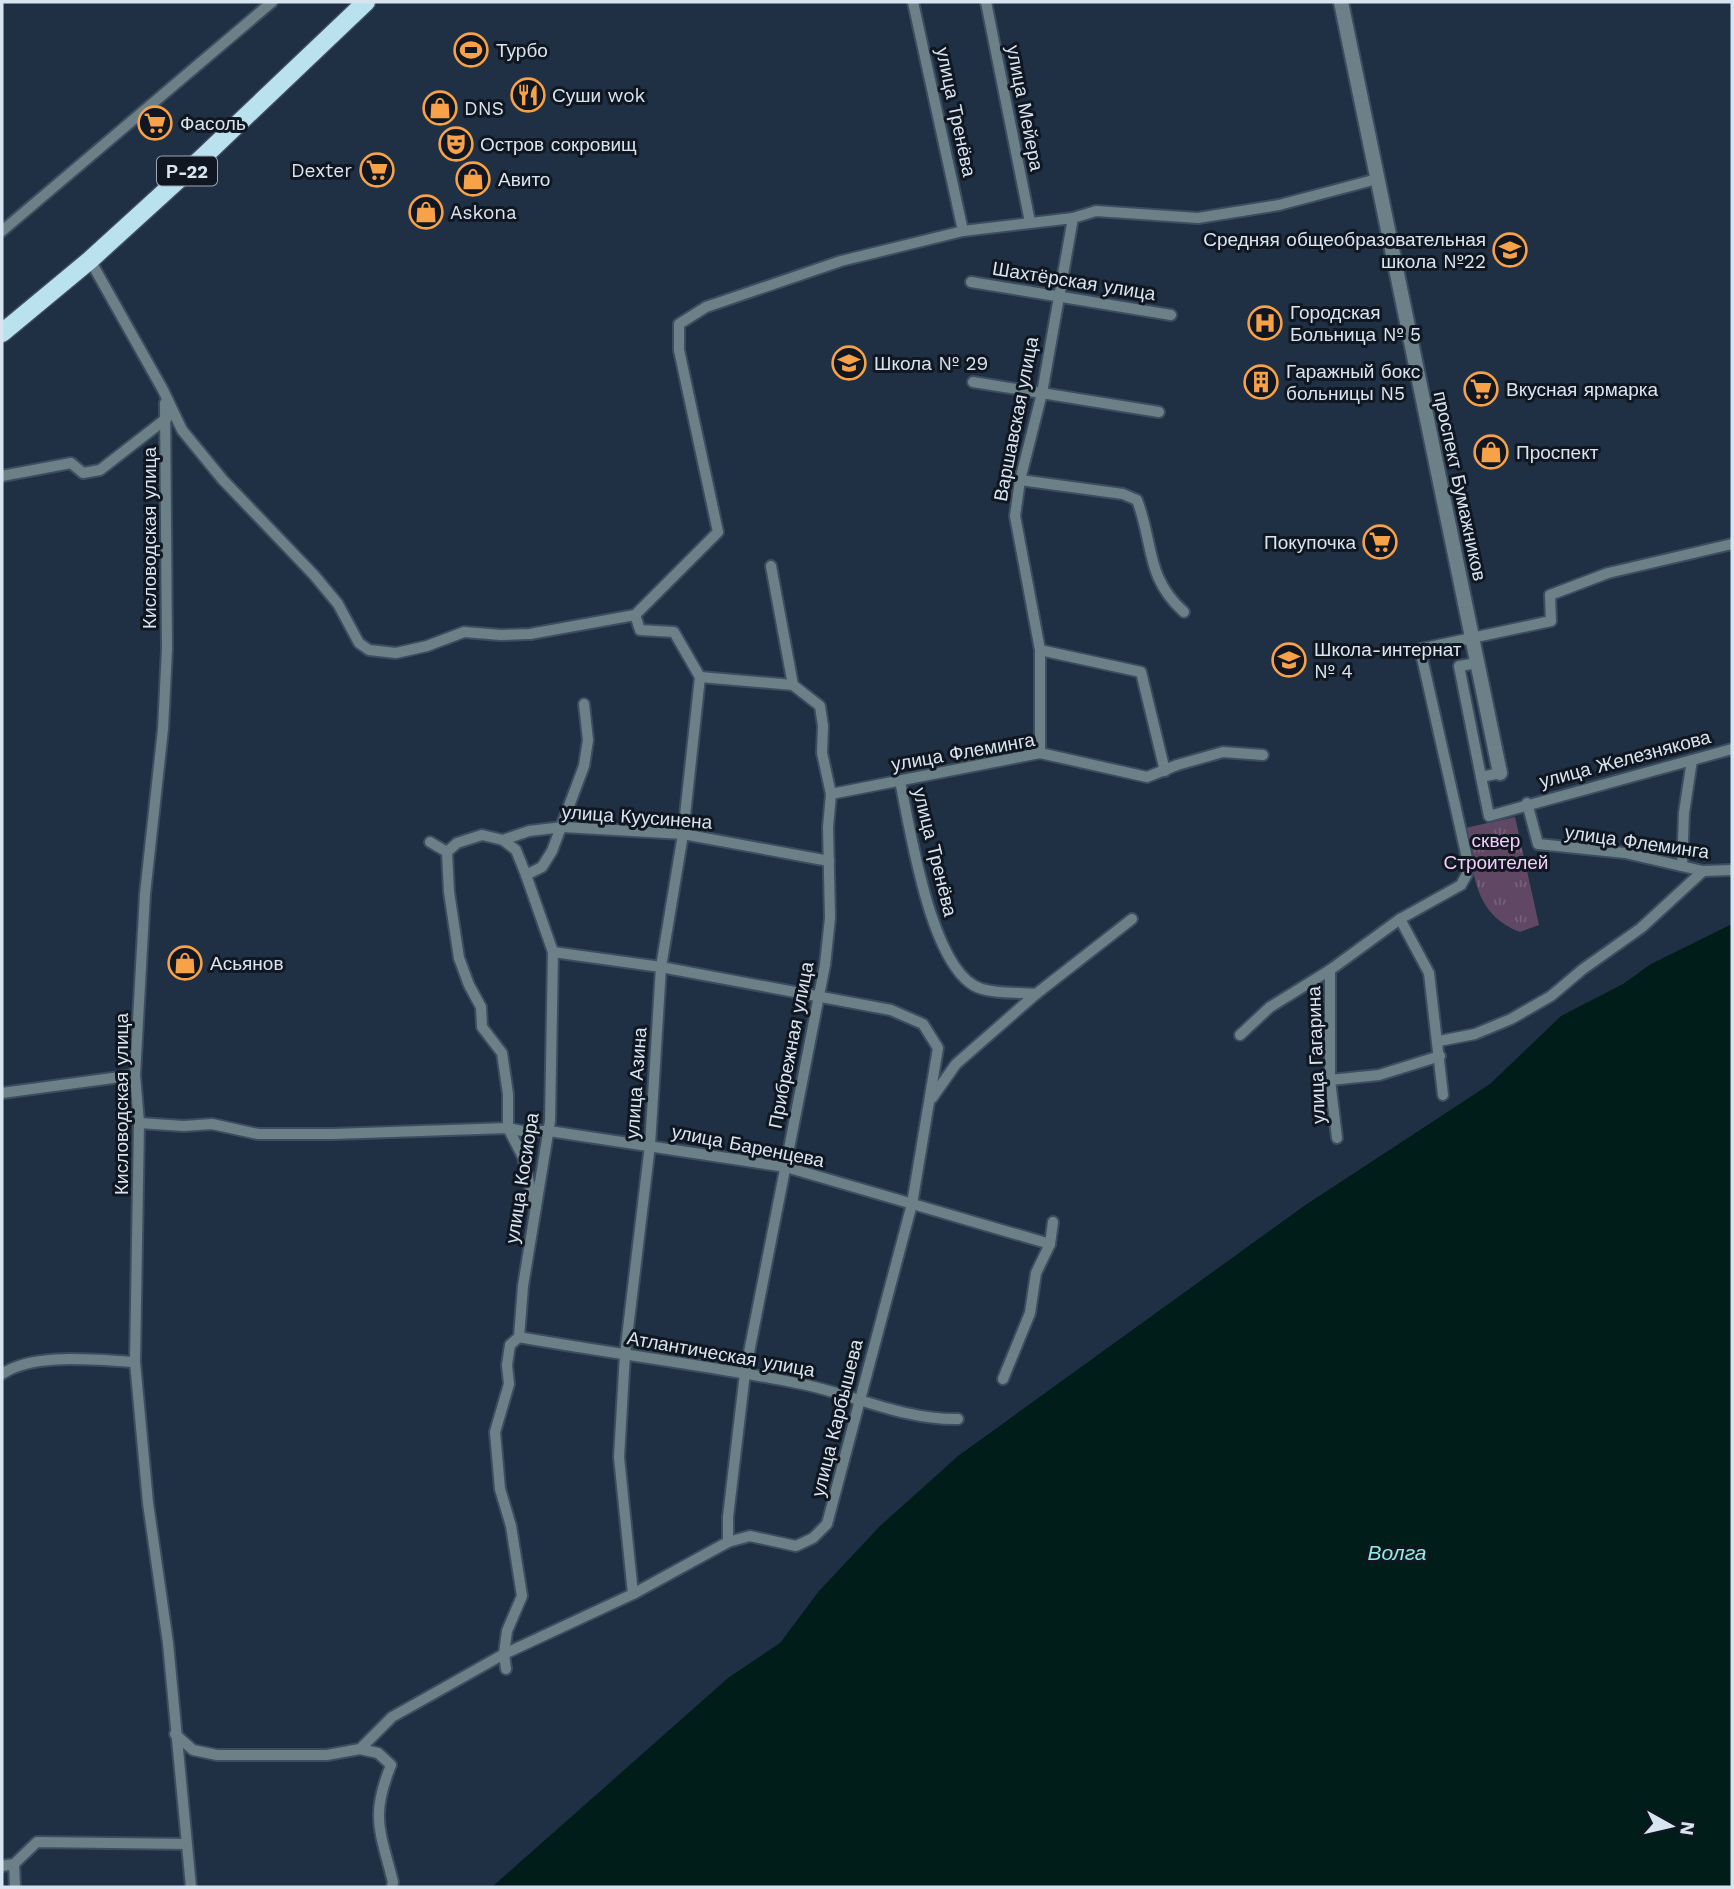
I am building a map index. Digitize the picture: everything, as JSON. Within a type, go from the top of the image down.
[{"type":"highway","name":"Р-22","points":[[2,333],[90,260],[366,2]]},
{"type":"street","points":[[2,231],[272,2]]},
{"type":"street","name":"улица Тренёва","points":[[913,2],[963,231]]},
{"type":"street","name":"улица Мейера","points":[[986,2],[1030,222]]},
{"type":"street","name":"проспект Бумажников","points":[[1341,2],[1500,773]]},
{"type":"street","points":[[90,260],[163,390],[182,430],[223,480],[314,575],[338,604],[359,643],[369,650],[396,653],[426,646],[464,632],[530,634],[635,615],[718,532],[679,350],[679,324],[705,307],[876,250],[963,231],[1073,218],[1096,211],[1198,218],[1279,205],[1377,179]]},
{"type":"street","name":"Варшавская улица","points":[[1040,753],[1040,650],[1015,516],[1020,480],[1042,393],[1073,218]]},
{"type":"street","name":"Шахтёрская улица","points":[[971,282],[1171,315]]},
{"type":"street","points":[[973,382],[1159,412]]},
{"type":"street","name":"Кисловодская улица","points":[[163,390],[167,418],[165,689],[145,894],[135,1075],[139,1123],[135,1362],[148,1503],[166,1629],[191,1887]]},
{"type":"street","points":[[2,477],[71,463],[83,472],[100,470],[167,418]]},
{"type":"street","points":[[1020,480],[1123,494],[1137,500],[1157,580],[1169,599],[1184,612]]},
{"type":"street","points":[[1240,1035],[1270,1007],[1330,970],[1400,919],[1461,885],[1467,874],[1467,858],[1420,649],[1551,621],[1550,595],[1578,582],[1732,544]]},
{"type":"street","points":[[635,615],[640,630],[674,632],[700,677],[793,685],[771,566]]},
{"type":"street","points":[[1040,650],[1141,672],[1165,771]]},
{"type":"street","points":[[1478,663],[1459,666],[1480,778],[1500,773]]},
{"type":"street","name":"улица Азина","points":[[633,1594],[619,1457],[625,1354],[650,1144],[661,967],[683,834],[700,677]]},
{"type":"street","name":"Прибрежная улица","points":[[728,1542],[728,1517],[745,1373],[825,965],[830,918],[831,794],[822,753],[824,726],[820,706],[793,685]]},
{"type":"street","points":[[526,875],[542,867],[563,827],[584,766],[588,740],[584,704]]},
{"type":"street","name":"улица Железнякова","points":[[1480,778],[1489,816],[1527,803],[1732,749]]},
{"type":"street","name":"улица Флеминга","points":[[831,794],[1040,753],[1147,777],[1223,752],[1264,755]]},
{"type":"street","points":[[1682,866],[1684,813],[1692,760]]},
{"type":"street","name":"улица Тренёва","points":[[900,781],[931,921],[961,974],[981,989],[1036,994]]},
{"type":"street","name":"улица Флеминга","points":[[1527,803],[1538,844],[1625,853],[1703,871],[1732,870]]},
{"type":"street","name":"улица Куусинена","points":[[447,852],[457,843],[482,835],[503,840],[530,831],[563,827],[683,834],[829,861]]},
{"type":"street","name":"улица Косиора","points":[[503,840],[516,850],[553,952],[549,1131],[523,1286],[519,1336],[510,1345],[507,1365],[509,1384],[495,1432],[500,1489],[511,1525],[522,1596],[507,1631],[504,1654],[506,1669]]},
{"type":"street","points":[[430,842],[447,852],[449,892],[459,958],[481,1007],[482,1027],[502,1053],[508,1094],[508,1128],[523,1157],[535,1214]]},
{"type":"street","points":[[1439,1041],[1475,1034],[1511,1019],[1551,996],[1583,969],[1641,928],[1703,871]]},
{"type":"street","points":[[929,1103],[956,1064],[1036,994],[1132,919]]},
{"type":"street","points":[[1400,919],[1429,973],[1439,1041],[1443,1095]]},
{"type":"street","name":"улица Карбышева","points":[[360,1749],[392,1717],[504,1654],[633,1594],[728,1542],[750,1536],[796,1546],[813,1538],[827,1524],[912,1204],[937,1048],[923,1024],[891,1010],[661,967],[553,952]]},
{"type":"street","name":"улица Гагарина","points":[[1330,970],[1330,1080],[1337,1138]]},
{"type":"street","points":[[1330,1080],[1379,1074],[1440,1056]]},
{"type":"street","points":[[2,1093],[135,1075]]},
{"type":"street","name":"улица Баренцева","points":[[139,1123],[212,1124],[258,1134],[333,1135],[508,1128],[650,1144],[786,1167],[1050,1244]]},
{"type":"street","points":[[1003,1379],[1030,1314],[1036,1273],[1050,1244],[1053,1222]]},
{"type":"street","name":"Атлантическая улица","points":[[519,1336],[745,1373],[859,1399],[872,1405],[938,1419],[958,1419]]},
{"type":"street","points":[[2,1374],[16,1364],[69,1359],[135,1362]]},
{"type":"street","points":[[175,1734],[193,1750],[217,1755],[327,1755],[360,1749],[378,1752],[391,1765],[381,1790],[376,1815],[392,1887]]},
{"type":"street","points":[[2,1866],[14,1864],[37,1842],[186,1844]]},
{"type":"street","points":[[14,1864],[15,1887]]},
{"type":"green space","name":"сквер Строителей","points":[[1515,817],[1539,925],[1520,932],[1504,924],[1484,903],[1474,876],[1465,828]]},
{"type":"water","name":"Волга","points":[[1732,924],[1732,1887],[492,1887],[728,1678],[780,1643],[819,1591],[880,1526],[958,1456],[1304,1206],[1490,1084],[1561,1016],[1623,984],[1651,964]]},
{"type":"place","name":"Турбо","points":[[471,50]]},
{"type":"place","name":"Суши wok","points":[[528,95]]},
{"type":"place","name":"DNS","points":[[440,108]]},
{"type":"place","name":"Фасоль","points":[[155,123]]},
{"type":"place","name":"Остров сокровищ","points":[[456,144]]},
{"type":"place","name":"Dexter","points":[[377,170]]},
{"type":"place","name":"Авито","points":[[473,179]]},
{"type":"place","name":"Askona","points":[[426,212]]},
{"type":"place","name":"Средняя общеобразовательная школа №22","points":[[1510,250]]},
{"type":"place","name":"Городская Больница № 5","points":[[1265,323]]},
{"type":"place","name":"Школа № 29","points":[[849,363]]},
{"type":"place","name":"Гаражный бокс больницы N5","points":[[1261,382]]},
{"type":"place","name":"Вкусная ярмарка","points":[[1481,389]]},
{"type":"place","name":"Проспект","points":[[1491,452]]},
{"type":"place","name":"Покупочка","points":[[1380,542]]},
{"type":"place","name":"Школа-интернат № 4","points":[[1289,660]]},
{"type":"place","name":"Асьянов","points":[[185,963]]}]
